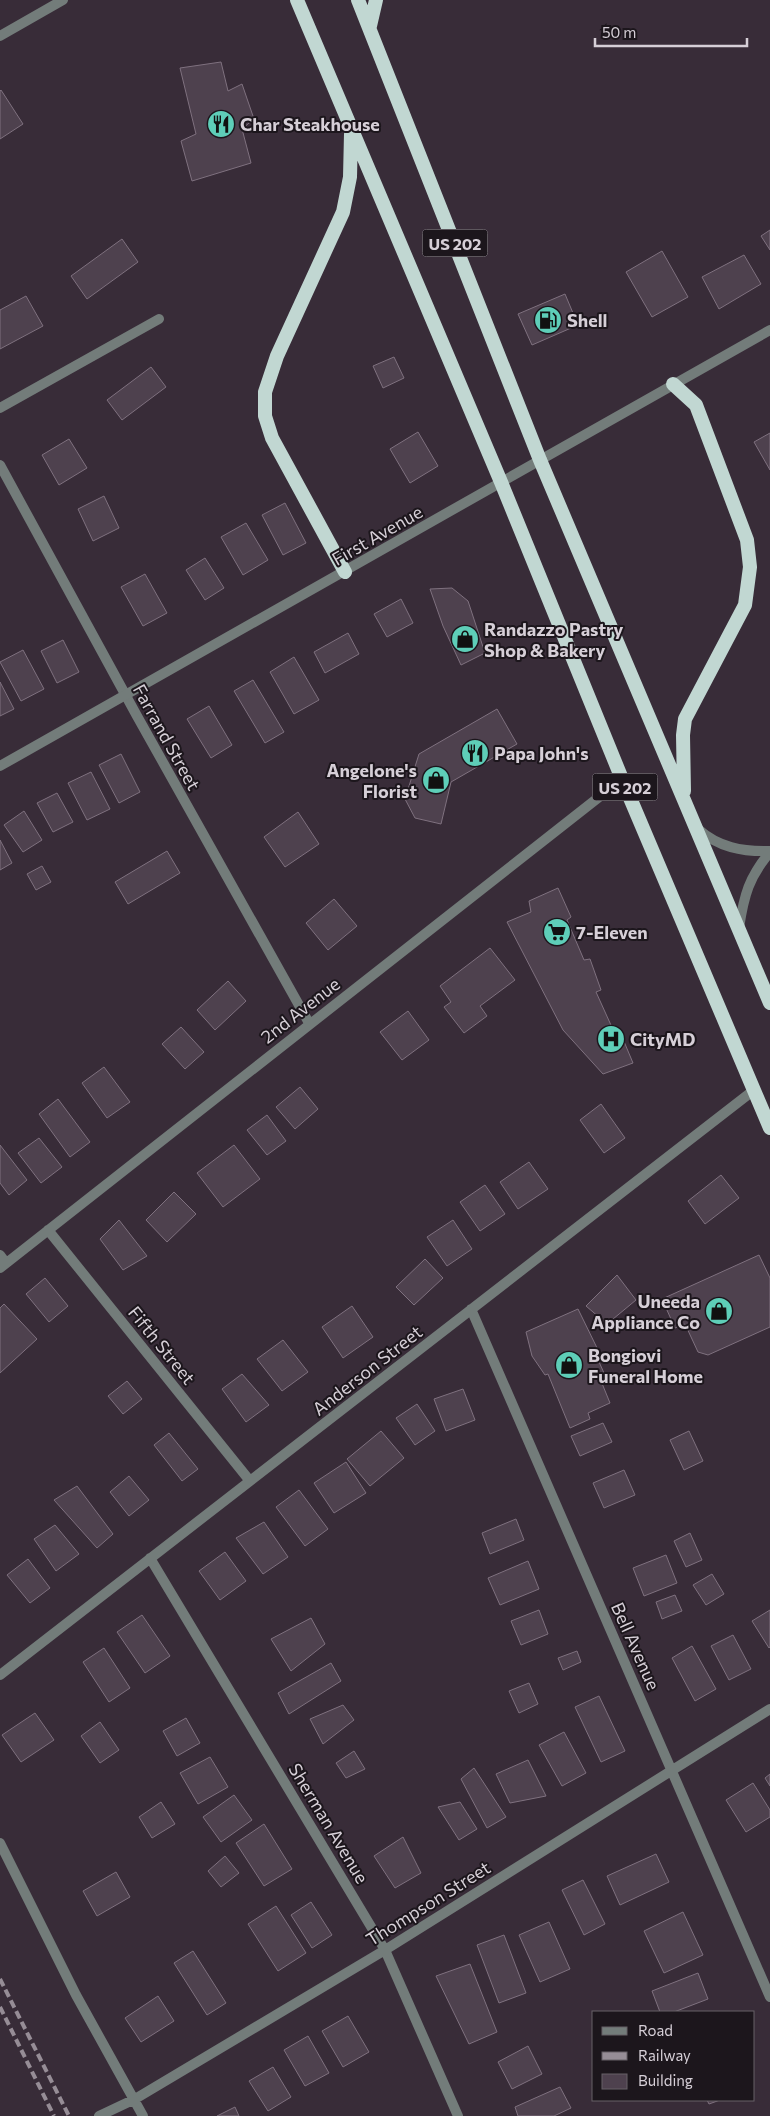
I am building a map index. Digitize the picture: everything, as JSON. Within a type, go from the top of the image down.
[{"type":"highway","name":"US 202","points":[[297,0],[501,482],[622,779],[770,1128]]},
{"type":"highway","name":"US 202","points":[[358,0],[370,26],[540,460],[698,828],[770,1003]]},
{"type":"highway","points":[[370,26],[376,0]]},
{"type":"highway","points":[[345,572],[272,438],[265,416],[265,392],[277,356],[343,212],[350,177],[351,128]]},
{"type":"highway","points":[[673,384],[696,405],[747,540],[750,567],[744,605],[685,719],[683,735],[684,799]]},
{"type":"street","points":[[0,36],[63,0]]},
{"type":"street","points":[[0,408],[159,320]]},
{"type":"street","name":"First Avenue","points":[[0,766],[770,330]]},
{"type":"street","name":"Farrand Street","points":[[0,465],[125,694],[309,1023]]},
{"type":"street","name":"2nd Avenue","points":[[2,1262],[48,1230],[309,1023],[622,779]]},
{"type":"street","points":[[698,828],[710,840],[732,848],[754,852],[770,852]]},
{"type":"street","points":[[739,928],[748,885],[756,869],[770,852]]},
{"type":"street","name":"Anderson Street","points":[[0,1675],[754,1090]]},
{"type":"street","name":"Fifth Street","points":[[48,1230],[250,1481]]},
{"type":"street","name":"Bell Avenue","points":[[471,1309],[673,1770],[770,1997]]},
{"type":"street","name":"Sherman Avenue","points":[[150,1558],[385,1950],[458,2116]]},
{"type":"street","name":"Thompson Street","points":[[99,2116],[135,2100],[385,1950],[770,1709]]},
{"type":"street","points":[[0,1843],[76,1995],[143,2116]]},
{"type":"building","name":"Char Steakhouse","points":[[221,62],[228,91],[242,84],[254,119],[242,129],[251,163],[192,181],[181,141],[196,134],[180,68]]},
{"type":"building","points":[[0,91],[23,124],[0,139]]},
{"type":"building","points":[[770,230],[770,250],[761,236]]},
{"type":"building","points":[[122,239],[138,262],[87,299],[71,276]]},
{"type":"building","points":[[662,251],[688,297],[652,317],[626,272]]},
{"type":"building","points":[[744,255],[761,284],[719,309],[702,277]]},
{"type":"building","name":"Shell","points":[[565,294],[578,325],[532,345],[518,314]]},
{"type":"building","points":[[26,296],[43,326],[0,349],[0,310]]},
{"type":"building","points":[[394,357],[404,378],[383,388],[373,366]]},
{"type":"building","points":[[151,367],[166,387],[122,420],[107,400]]},
{"type":"building","points":[[418,432],[438,466],[410,483],[390,449]]},
{"type":"building","points":[[770,433],[770,470],[754,442]]},
{"type":"building","points":[[69,439],[87,468],[59,485],[42,455]]},
{"type":"building","points":[[104,496],[119,528],[93,541],[78,509]]},
{"type":"building","points":[[285,503],[306,543],[283,555],[262,515]]},
{"type":"building","points":[[246,523],[268,560],[243,575],[221,537]]},
{"type":"building","points":[[205,558],[224,588],[205,600],[186,570]]},
{"type":"building","points":[[145,574],[167,613],[143,626],[121,587]]},
{"type":"building","name":"Randazzo Pastry Shop & Bakery","points":[[452,588],[468,601],[485,653],[461,665],[443,626],[430,589]]},
{"type":"building","points":[[401,599],[413,623],[387,637],[374,614]]},
{"type":"building","points":[[348,633],[359,654],[325,673],[314,652]]},
{"type":"building","points":[[63,640],[79,672],[57,683],[41,651]]},
{"type":"building","points":[[23,650],[44,689],[21,701],[0,662]]},
{"type":"building","points":[[294,657],[319,700],[294,714],[270,672]]},
{"type":"building","points":[[253,680],[284,732],[265,743],[234,691]]},
{"type":"building","points":[[0,682],[14,709],[0,716]]},
{"type":"building","points":[[209,706],[232,745],[211,758],[187,719]]},
{"type":"building","points":[[497,709],[517,744],[451,782],[441,824],[415,818],[405,799],[419,754]]},
{"type":"building","points":[[121,754],[140,792],[119,803],[99,765]]},
{"type":"building","points":[[91,772],[110,809],[87,820],[68,783]]},
{"type":"building","points":[[57,793],[73,822],[53,832],[37,803]]},
{"type":"building","points":[[24,811],[42,840],[23,852],[4,825]]},
{"type":"building","points":[[298,812],[319,844],[285,867],[264,837]]},
{"type":"building","points":[[0,840],[12,863],[0,870]]},
{"type":"building","points":[[167,851],[180,873],[128,904],[115,882]]},
{"type":"building","points":[[42,866],[51,882],[36,890],[27,874]]},
{"type":"building","points":[[558,888],[571,917],[567,920],[584,960],[590,959],[601,990],[596,992],[615,1034],[620,1032],[633,1063],[603,1074],[563,1030],[507,922],[531,912],[529,901]]},
{"type":"building","points":[[334,899],[357,926],[328,950],[306,923]]},
{"type":"building","points":[[490,948],[515,980],[480,1006],[487,1016],[464,1033],[444,1007],[451,1002],[440,986]]},
{"type":"building","points":[[228,981],[246,1001],[215,1030],[197,1010]]},
{"type":"building","points":[[408,1011],[429,1040],[402,1060],[380,1032]]},
{"type":"building","points":[[181,1027],[204,1052],[185,1069],[162,1044]]},
{"type":"building","points":[[104,1067],[130,1102],[107,1118],[82,1083]]},
{"type":"building","points":[[300,1087],[318,1109],[295,1129],[276,1107]]},
{"type":"building","points":[[58,1099],[90,1142],[70,1157],[39,1114]]},
{"type":"building","points":[[601,1104],[625,1138],[604,1153],[580,1120]]},
{"type":"building","points":[[267,1115],[286,1141],[267,1155],[247,1130]]},
{"type":"building","points":[[39,1138],[62,1167],[41,1183],[18,1153]]},
{"type":"building","points":[[0,1145],[27,1180],[9,1195],[0,1183]]},
{"type":"building","points":[[234,1145],[260,1179],[223,1207],[197,1173]]},
{"type":"building","points":[[529,1162],[548,1189],[518,1209],[500,1182]]},
{"type":"building","points":[[721,1175],[739,1198],[705,1224],[688,1201]]},
{"type":"building","points":[[485,1185],[505,1214],[480,1231],[460,1202]]},
{"type":"building","points":[[174,1192],[196,1214],[167,1242],[146,1220]]},
{"type":"building","points":[[119,1220],[147,1256],[123,1270],[100,1239]]},
{"type":"building","points":[[453,1220],[472,1249],[447,1266],[427,1237]]},
{"type":"building","name":"Uneeda Appliance Co","points":[[759,1255],[770,1278],[770,1327],[708,1355],[698,1352],[685,1324],[675,1328],[662,1299]]},
{"type":"building","points":[[425,1259],[443,1278],[414,1305],[396,1287]]},
{"type":"building","points":[[617,1275],[636,1300],[607,1324],[586,1306]]},
{"type":"building","points":[[45,1278],[68,1306],[49,1322],[26,1294]]},
{"type":"building","points":[[4,1304],[37,1339],[0,1373],[0,1308]]},
{"type":"building","points":[[352,1306],[373,1337],[343,1358],[322,1327]]},
{"type":"building","name":"Bongiovi Funeral Home","points":[[578,1309],[599,1352],[595,1353],[604,1373],[599,1376],[610,1403],[588,1413],[590,1419],[570,1428],[548,1374],[545,1375],[532,1356],[526,1332]]},
{"type":"building","points":[[283,1340],[308,1372],[282,1391],[257,1359]]},
{"type":"building","points":[[242,1374],[269,1405],[246,1422],[222,1389]]},
{"type":"building","points":[[127,1381],[142,1399],[123,1414],[108,1396]]},
{"type":"building","points":[[463,1389],[475,1420],[446,1431],[434,1399]]},
{"type":"building","points":[[417,1404],[435,1431],[415,1445],[396,1418]]},
{"type":"building","points":[[603,1423],[612,1442],[580,1456],[571,1436]]},
{"type":"building","points":[[381,1431],[404,1458],[370,1486],[347,1459]]},
{"type":"building","points":[[689,1431],[703,1461],[684,1470],[670,1440]]},
{"type":"building","points":[[169,1433],[198,1469],[182,1481],[154,1445]]},
{"type":"building","points":[[346,1462],[366,1493],[334,1513],[314,1483]]},
{"type":"building","points":[[624,1470],[635,1495],[604,1508],[593,1483]]},
{"type":"building","points":[[129,1476],[149,1500],[129,1516],[110,1492]]},
{"type":"building","points":[[77,1486],[113,1534],[97,1548],[54,1500]]},
{"type":"building","points":[[299,1490],[328,1529],[305,1546],[276,1507]]},
{"type":"building","points":[[516,1519],[524,1540],[490,1554],[482,1533]]},
{"type":"building","points":[[264,1522],[288,1557],[263,1574],[236,1538]]},
{"type":"building","points":[[55,1525],[79,1554],[56,1571],[34,1539]]},
{"type":"building","points":[[690,1533],[702,1560],[686,1567],[674,1541]]},
{"type":"building","points":[[225,1552],[246,1581],[220,1600],[199,1571]]},
{"type":"building","points":[[666,1555],[677,1583],[644,1596],[633,1568]]},
{"type":"building","points":[[28,1559],[50,1588],[30,1603],[7,1575]]},
{"type":"building","points":[[528,1561],[539,1589],[500,1605],[488,1578]]},
{"type":"building","points":[[712,1574],[724,1594],[706,1605],[693,1585]]},
{"type":"building","points":[[675,1595],[682,1611],[662,1619],[656,1602]]},
{"type":"building","points":[[539,1610],[548,1634],[521,1645],[511,1621]]},
{"type":"building","points":[[770,1610],[770,1647],[769,1648],[752,1621]]},
{"type":"building","points":[[142,1615],[170,1656],[145,1673],[117,1632]]},
{"type":"building","points":[[311,1618],[325,1644],[291,1671],[271,1639]]},
{"type":"building","points":[[733,1635],[751,1669],[729,1680],[711,1646]]},
{"type":"building","points":[[692,1646],[716,1689],[695,1701],[672,1658]]},
{"type":"building","points":[[104,1648],[130,1688],[109,1702],[83,1662]]},
{"type":"building","points":[[577,1651],[581,1662],[563,1670],[558,1658]]},
{"type":"building","points":[[331,1663],[341,1681],[289,1714],[278,1693]]},
{"type":"building","points":[[529,1683],[538,1704],[519,1713],[509,1691]]},
{"type":"building","points":[[599,1696],[625,1751],[601,1762],[575,1707]]},
{"type":"building","points":[[343,1705],[354,1720],[323,1744],[310,1719]]},
{"type":"building","points":[[35,1713],[54,1740],[21,1762],[2,1735]]},
{"type":"building","points":[[186,1718],[200,1743],[177,1756],[163,1731]]},
{"type":"building","points":[[100,1722],[119,1750],[100,1763],[81,1736]]},
{"type":"building","points":[[564,1732],[586,1773],[562,1786],[539,1745]]},
{"type":"building","points":[[354,1751],[365,1769],[346,1778],[336,1763]]},
{"type":"building","points":[[210,1757],[228,1787],[198,1804],[180,1773]]},
{"type":"building","points":[[528,1760],[546,1796],[510,1803],[496,1774]]},
{"type":"building","points":[[474,1768],[506,1817],[487,1828],[461,1779]]},
{"type":"building","points":[[770,1774],[770,1786],[765,1778]]},
{"type":"building","points":[[753,1783],[770,1810],[770,1817],[746,1832],[726,1800]]},
{"type":"building","points":[[234,1795],[252,1820],[221,1842],[203,1817]]},
{"type":"building","points":[[161,1802],[175,1824],[152,1838],[139,1817]]},
{"type":"building","points":[[460,1802],[477,1829],[459,1840],[438,1807]]},
{"type":"building","points":[[264,1824],[292,1869],[264,1886],[236,1843]]},
{"type":"building","points":[[403,1837],[421,1873],[395,1888],[374,1856]]},
{"type":"building","points":[[656,1854],[669,1882],[620,1905],[607,1876]]},
{"type":"building","points":[[225,1856],[239,1873],[221,1887],[208,1871]]},
{"type":"building","points":[[116,1872],[130,1897],[97,1916],[83,1891]]},
{"type":"building","points":[[583,1880],[605,1924],[584,1935],[562,1890]]},
{"type":"building","points":[[311,1902],[332,1935],[312,1948],[291,1915]]},
{"type":"building","points":[[276,1906],[306,1953],[278,1971],[248,1924]]},
{"type":"building","points":[[683,1912],[703,1955],[664,1973],[644,1931]]},
{"type":"building","points":[[549,1922],[570,1969],[540,1982],[519,1935]]},
{"type":"building","points":[[504,1935],[526,1993],[499,2003],[477,1945]]},
{"type":"building","points":[[193,1951],[226,2003],[207,2015],[174,1963]]},
{"type":"building","points":[[470,1964],[497,2032],[469,2044],[436,1976]]},
{"type":"building","points":[[698,1973],[708,1999],[677,2011],[660,2011],[652,1991]]},
{"type":"building","points":[[158,1996],[174,2021],[141,2042],[125,2018]]},
{"type":"building","points":[[348,2016],[369,2052],[343,2067],[322,2031]]},
{"type":"building","points":[[308,2036],[329,2073],[305,2086],[284,2050]]},
{"type":"building","points":[[528,2046],[542,2074],[512,2089],[498,2062]]},
{"type":"building","points":[[273,2067],[291,2097],[268,2111],[249,2081]]},
{"type":"building","points":[[560,2087],[571,2108],[554,2116],[518,2116],[515,2107]]},
{"type":"building","points":[[235,2107],[239,2116],[217,2116]]},
{"type":"railway","points":[[0,1979],[69,2116]]},
{"type":"railway","points":[[0,2007],[54,2116]]},
{"type":"place","name":"Char Steakhouse","points":[[221,124]]},
{"type":"place","name":"Shell","points":[[548,320]]},
{"type":"place","name":"Randazzo Pastry Shop & Bakery","points":[[465,639]]},
{"type":"place","name":"Papa John's","points":[[475,753]]},
{"type":"place","name":"Angelone's Florist","points":[[436,780]]},
{"type":"place","name":"7-Eleven","points":[[557,932]]},
{"type":"place","name":"CityMD","points":[[611,1039]]},
{"type":"place","name":"Uneeda Appliance Co","points":[[719,1311]]},
{"type":"place","name":"Bongiovi Funeral Home","points":[[569,1365]]}]
